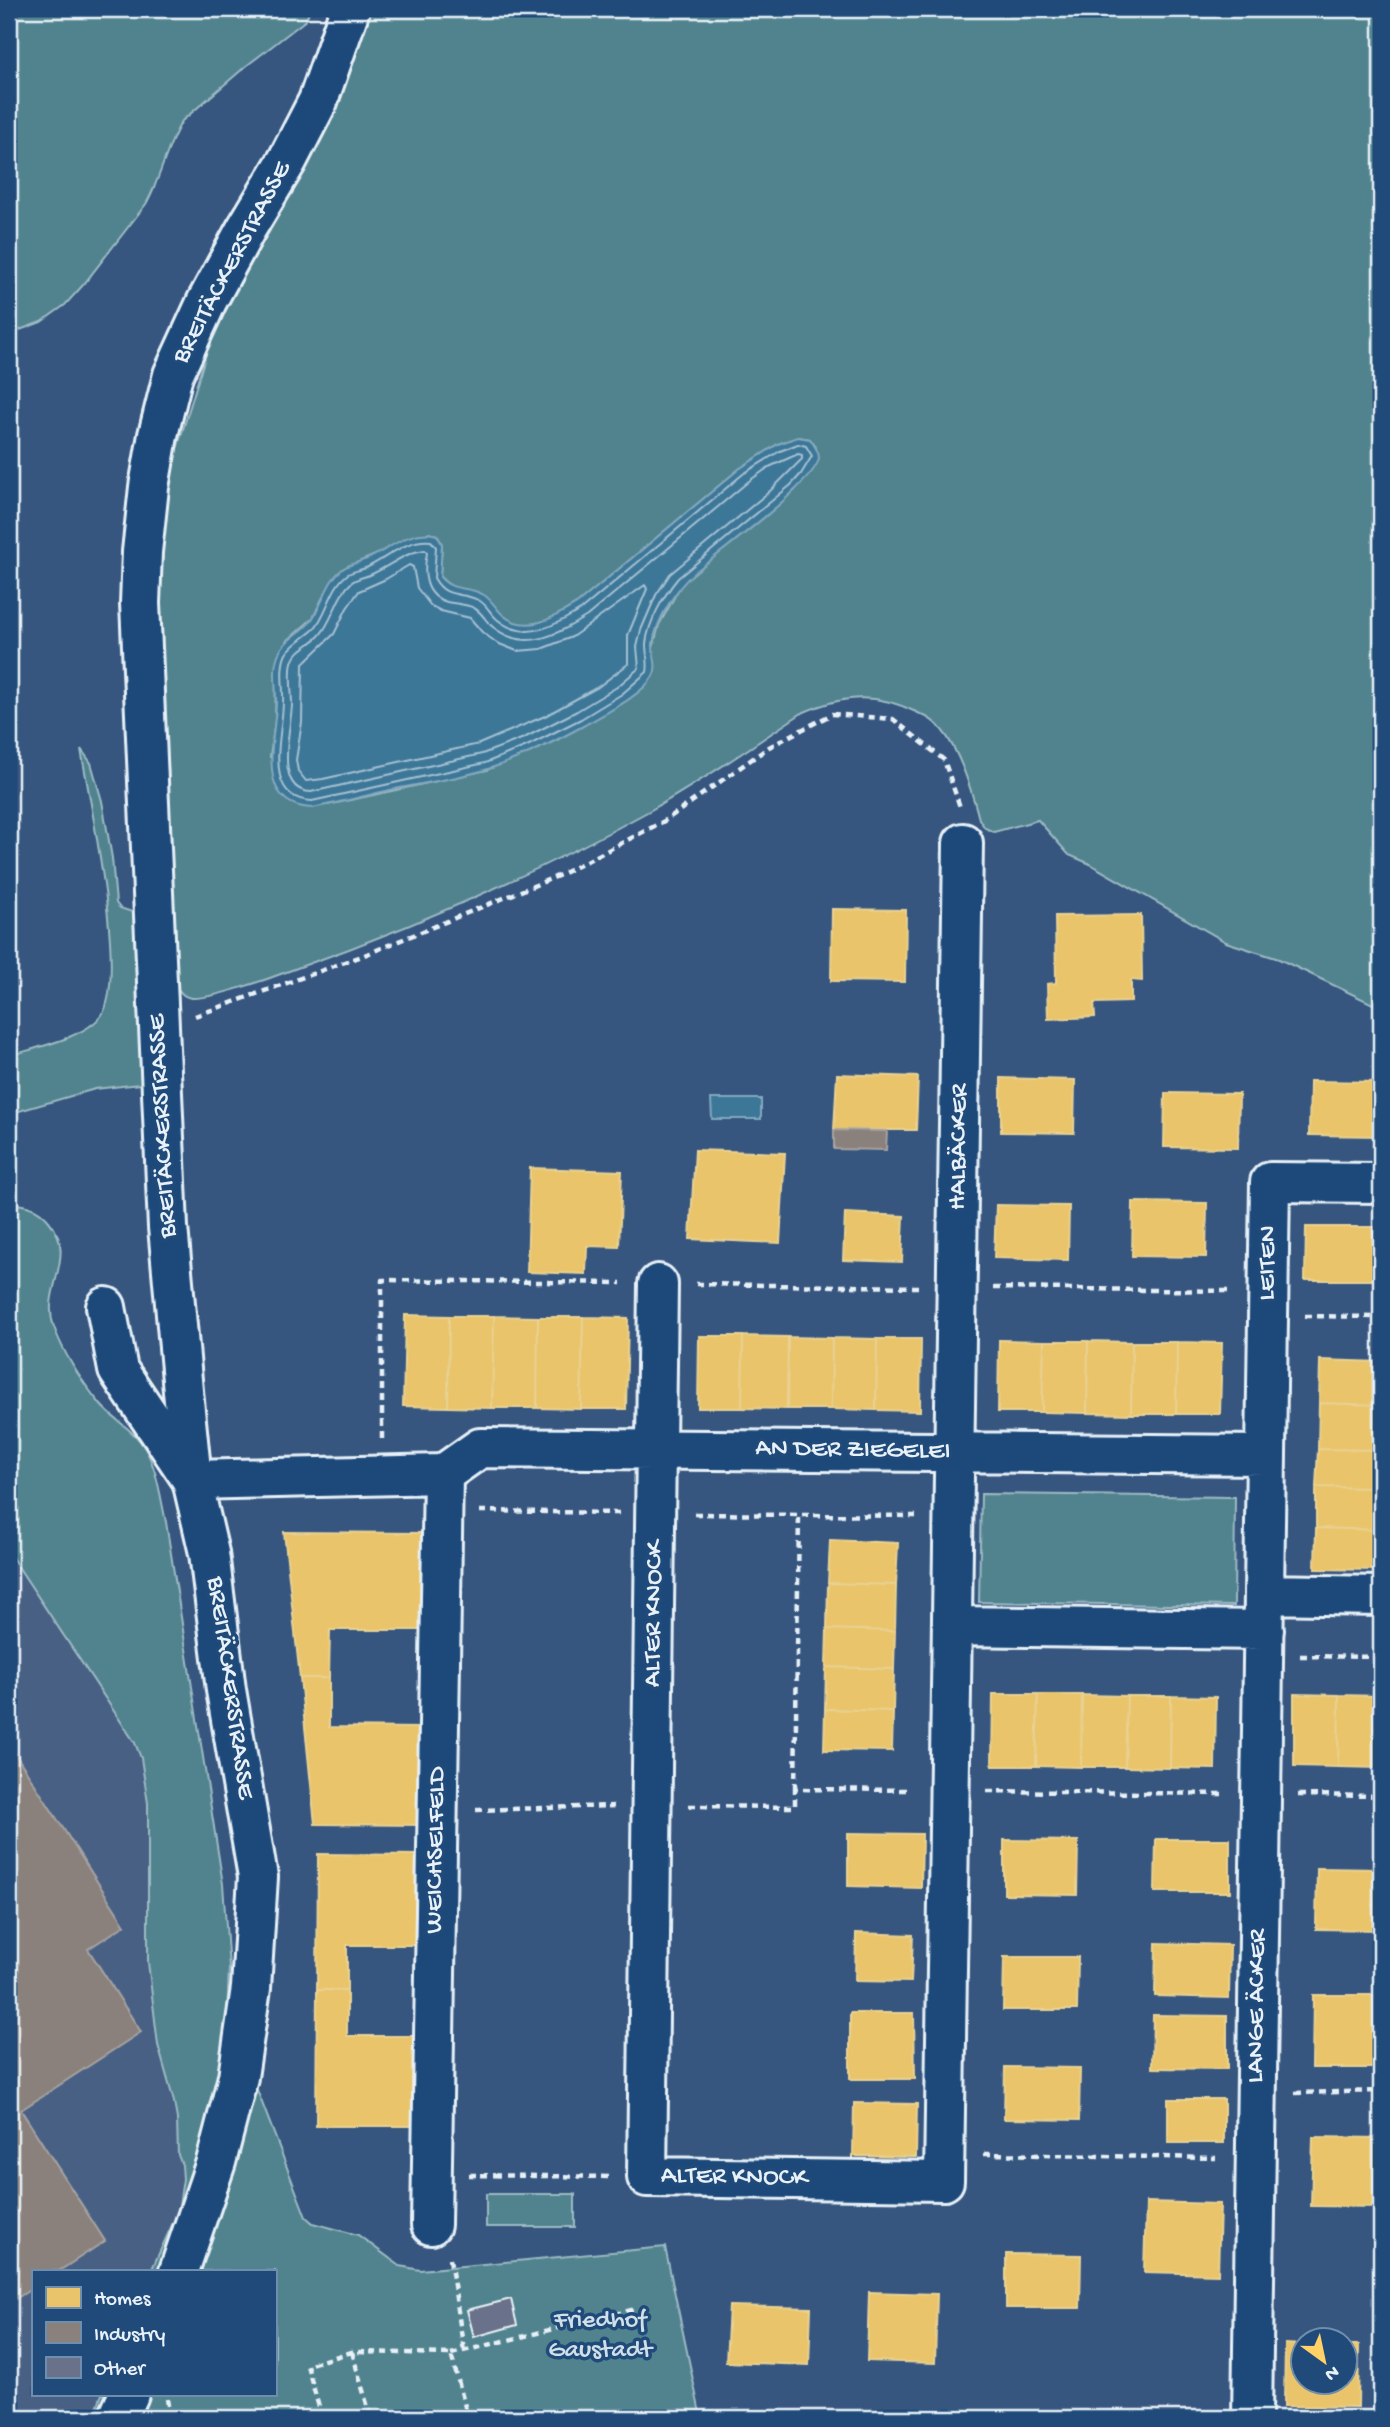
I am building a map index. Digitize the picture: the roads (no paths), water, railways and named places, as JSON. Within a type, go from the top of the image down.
[{"type":"street","name":"BREITÄCKERSTRASSE","points":[[179,2270],[216,2162],[238,2077],[251,1987],[258,1877],[226,1690],[209,1553],[192,1480],[168,1227],[141,603],[142,552],[158,435],[173,376],[207,301],[246,229],[288,161],[318,101],[350,9]]},
{"type":"street","name":"HALBÄCKER","points":[[956,1452],[963,843]]},
{"type":"street","name":"LEITEN","points":[[1266,1455],[1270,1182],[1381,1183]]},
{"type":"street","name":"ALTER KNOCK","points":[[658,1284],[647,2177],[944,2181],[956,1452]]},
{"type":"street","points":[[106,1307],[118,1370],[192,1480],[382,1476],[443,1492]]},
{"type":"street","name":"AN DER ZIEGELEI","points":[[443,1492],[480,1448],[1266,1455]]},
{"type":"street","points":[[1264,1627],[1266,1455]]},
{"type":"street","name":"WEICHSELFELD","points":[[431,2225],[443,1492]]},
{"type":"street","points":[[953,1626],[1264,1627],[1381,1596]]},
{"type":"street","name":"LANGE ÄCKER","points":[[1252,2418],[1264,1627]]},
{"type":"street","points":[[118,2418],[128,2396]]},
{"type":"water","points":[[798,437],[810,439],[817,450],[819,458],[814,469],[785,500],[681,586],[668,605],[655,635],[653,676],[632,697],[550,743],[513,760],[476,772],[312,808],[294,804],[282,796],[275,784],[272,769],[277,657],[286,643],[310,622],[333,579],[344,568],[418,534],[437,535],[442,544],[440,577],[445,582],[484,595],[512,621],[522,624],[541,622],[578,603],[739,469],[778,444]]},
{"type":"water","points":[[711,1099],[761,1099],[761,1119],[712,1119]]},
{"type":"park label","name":"Friedhof Gaustadt","points":[[600,2336]]}]
